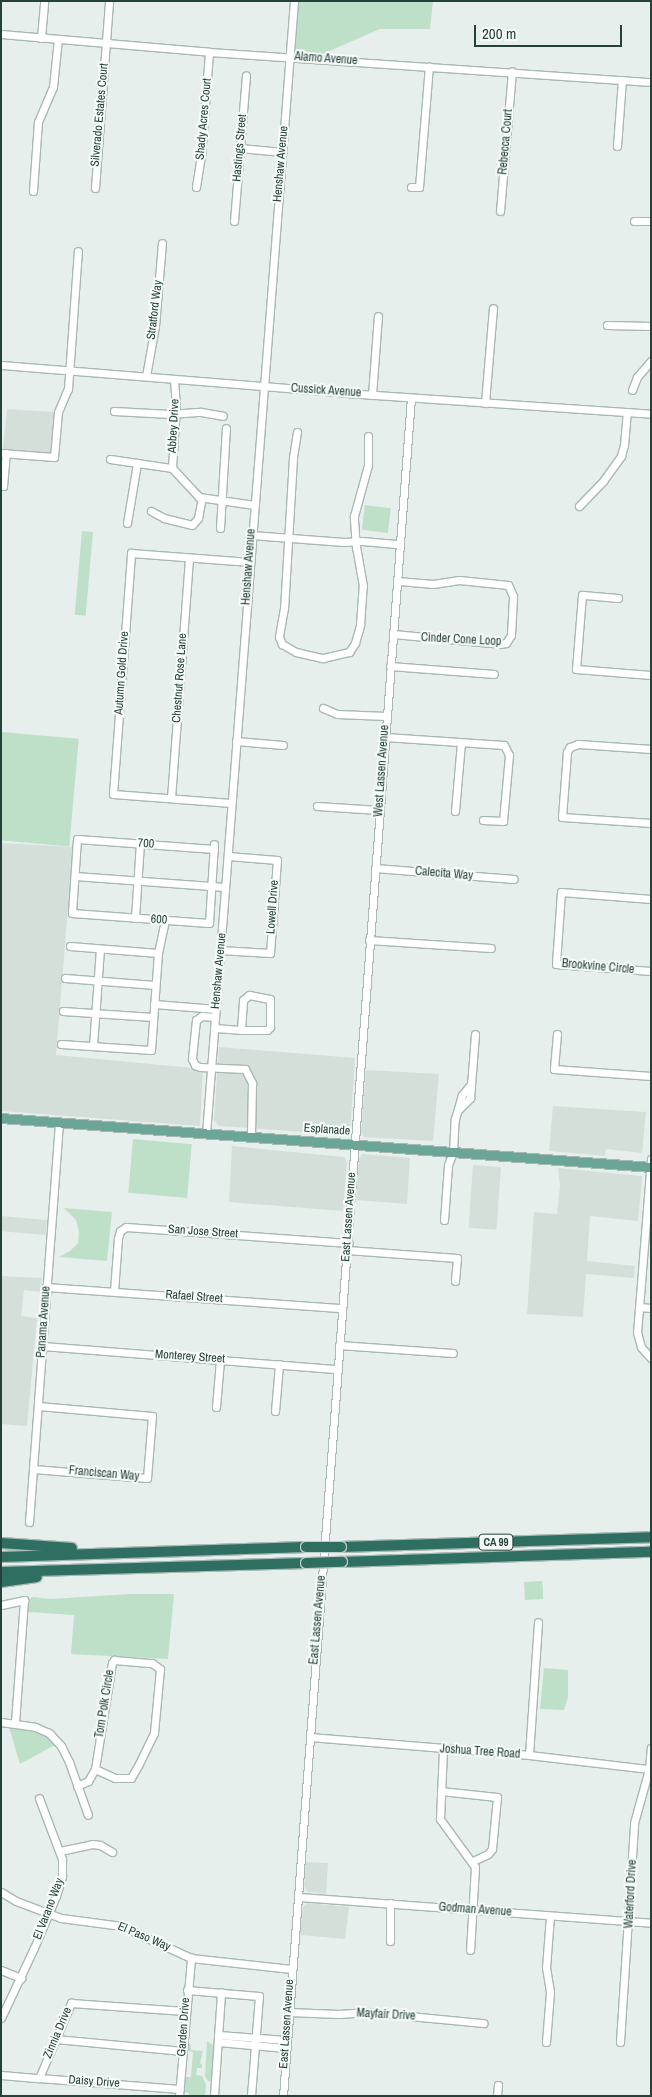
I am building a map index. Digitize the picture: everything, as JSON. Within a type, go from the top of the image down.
[{"type":"highway","name":"CA 99","points":[[1,1556],[651,1537]]},
{"type":"highway","points":[[1,1543],[123,1553]]},
{"type":"highway","name":"CA 99","points":[[1,1572],[651,1552]]},
{"type":"highway","points":[[1,1582],[90,1573],[96,1570]]},
{"type":"main road","name":"Esplanade","points":[[1,1118],[650,1167]]},
{"type":"street","points":[[41,38],[44,1]]},
{"type":"street","name":"Silverado Estates Court","points":[[95,188],[109,1]]},
{"type":"street","name":"Henshaw Avenue","points":[[206,1134],[251,535],[294,1]]},
{"type":"street","name":"Alamo Avenue","points":[[1,34],[209,52],[651,82]]},
{"type":"street","points":[[32,191],[38,122],[54,87],[58,39]]},
{"type":"street","name":"Shady Acres Court","points":[[196,187],[201,157],[209,52]]},
{"type":"street","points":[[411,187],[419,187],[429,66]]},
{"type":"street","name":"Rebecca Court","points":[[500,211],[512,72]]},
{"type":"street","name":"Hastings Street","points":[[234,221],[246,75]]},
{"type":"street","points":[[617,146],[622,80]]},
{"type":"street","points":[[240,148],[282,152]]},
{"type":"street","points":[[634,221],[651,221]]},
{"type":"street","name":"Stratford Way","points":[[146,376],[155,326],[162,243]]},
{"type":"street","points":[[1,486],[3,486],[4,453],[54,457],[58,418],[68,392],[78,251]]},
{"type":"street","points":[[485,403],[493,308]]},
{"type":"street","points":[[372,395],[378,316]]},
{"type":"street","points":[[607,325],[651,326]]},
{"type":"street","points":[[632,390],[637,377],[651,361]]},
{"type":"street","name":"Cussick Avenue","points":[[1,365],[264,387],[651,414]]},
{"type":"street","name":"Abbey Drive","points":[[174,379],[175,414],[172,468],[191,491],[202,498]]},
{"type":"street","name":"West Lassen Avenue","points":[[355,1145],[411,398]]},
{"type":"street","points":[[114,411],[175,414],[201,412],[223,416]]},
{"type":"street","points":[[579,506],[603,482],[621,456],[624,445],[626,412]]},
{"type":"street","points":[[220,528],[226,428]]},
{"type":"street","points":[[297,432],[293,458],[279,640],[283,645],[296,652],[323,658],[349,652],[359,632],[363,586],[355,541],[354,516],[368,465],[368,436]]},
{"type":"street","points":[[110,460],[172,468]]},
{"type":"street","points":[[127,522],[137,463]]},
{"type":"street","points":[[151,511],[164,518],[192,525],[198,518],[202,498],[254,505]]},
{"type":"street","points":[[251,535],[288,539],[400,544]]},
{"type":"street","name":"Autumn Gold Drive","points":[[232,803],[113,794],[131,553],[250,562]]},
{"type":"street","name":"Chestnut Rose Lane","points":[[171,798],[189,558]]},
{"type":"street","name":"Cinder Cone Loop","points":[[393,634],[500,644],[506,642],[511,635],[514,596],[512,589],[508,585],[458,580],[433,584],[397,581]]},
{"type":"street","points":[[618,598],[582,595],[576,669],[651,675]]},
{"type":"street","points":[[390,666],[494,674]]},
{"type":"street","points":[[323,708],[337,714],[386,716]]},
{"type":"street","points":[[385,737],[504,745],[509,756],[503,821],[483,820]]},
{"type":"street","points":[[236,741],[283,745]]},
{"type":"street","points":[[455,811],[461,742]]},
{"type":"street","points":[[562,742],[569,748]]},
{"type":"street","points":[[651,749],[578,744],[569,748],[567,752],[562,817],[651,823]]},
{"type":"street","points":[[317,806],[379,810]]},
{"type":"street","name":"700","points":[[75,876],[77,838],[214,847]]},
{"type":"street","points":[[134,918],[140,843]]},
{"type":"street","name":"600","points":[[75,876],[72,913],[209,923],[214,847]]},
{"type":"street","name":"Lowell Drive","points":[[220,950],[270,953],[277,860],[228,856]]},
{"type":"street","name":"Calecita Way","points":[[375,868],[514,879]]},
{"type":"street","points":[[75,876],[225,887]]},
{"type":"street","name":"Brookvine Circle","points":[[651,899],[561,892],[556,964],[651,971]]},
{"type":"street","points":[[61,1044],[150,1050],[158,953],[165,920]]},
{"type":"street","points":[[369,940],[491,948]]},
{"type":"street","points":[[70,946],[158,953]]},
{"type":"street","points":[[93,1046],[100,948]]},
{"type":"street","points":[[65,978],[156,986]]},
{"type":"street","points":[[214,1028],[264,1032],[268,1029],[272,1004],[270,998],[245,997],[241,1030]]},
{"type":"street","points":[[154,1004],[216,1013]]},
{"type":"street","points":[[63,1011],[153,1017]]},
{"type":"street","points":[[216,1013],[200,1017],[194,1024],[192,1059],[196,1066],[245,1069],[252,1083],[251,1137]]},
{"type":"street","points":[[444,1220],[448,1166],[453,1152],[455,1119],[471,1084],[475,1034]]},
{"type":"street","points":[[556,1034],[554,1069],[651,1076]]},
{"type":"street","name":"Panama Avenue","points":[[29,1522],[58,1122]]},
{"type":"street","name":"East Lassen Avenue","points":[[282,2096],[291,1970],[299,1897],[355,1145]]},
{"type":"street","points":[[651,1159],[638,1337],[644,1351],[651,1358]]},
{"type":"street","name":"San Jose Street","points":[[114,1291],[118,1238],[120,1231],[126,1227],[347,1246]]},
{"type":"street","points":[[347,1246],[457,1258],[455,1281]]},
{"type":"street","points":[[642,1273],[651,1274]]},
{"type":"street","name":"Rafael Street","points":[[46,1286],[342,1308]]},
{"type":"street","points":[[639,1307],[651,1308]]},
{"type":"street","points":[[339,1345],[453,1353]]},
{"type":"street","name":"Monterey Street","points":[[43,1346],[338,1369]]},
{"type":"street","points":[[216,1407],[220,1360]]},
{"type":"street","points":[[275,1411],[279,1364]]},
{"type":"street","name":"Franciscan Way","points":[[33,1469],[147,1478],[152,1416],[38,1406]]},
{"type":"street","points":[[1,1605],[24,1600],[15,1724]]},
{"type":"street","points":[[529,1755],[538,1622]]},
{"type":"street","name":"Tom Polk Circle","points":[[114,1660],[152,1663],[160,1669],[154,1733],[140,1764],[132,1778],[115,1778],[95,1769],[112,1663],[114,1660]]},
{"type":"street","points":[[1,1722],[35,1727],[49,1733],[61,1746],[88,1815]]},
{"type":"street","name":"Joshua Tree Road","points":[[310,1737],[443,1750],[529,1755],[649,1769]]},
{"type":"street","name":"Waterford Drive","points":[[620,2042],[630,1921],[634,1823],[649,1769],[651,1748]]},
{"type":"street","points":[[443,1750],[440,1818],[446,1829],[473,1861],[475,1867],[474,1911],[470,1950]]},
{"type":"street","points":[[76,1786],[88,1780],[95,1769]]},
{"type":"street","points":[[441,1791],[497,1797],[492,1849],[473,1861]]},
{"type":"street","name":"El Varano Way","points":[[1,2018],[21,1978],[62,1876],[60,1851],[39,1798]]},
{"type":"street","points":[[60,1851],[92,1844],[100,1845],[112,1852]]},
{"type":"street","name":"El Paso Way","points":[[1,1892],[61,1918],[121,1926],[190,1958],[291,1970]]},
{"type":"street","name":"Godman Avenue","points":[[299,1897],[651,1923]]},
{"type":"street","points":[[390,1903],[390,1941]]},
{"type":"street","points":[[546,2042],[550,1992],[546,1968],[550,1916]]},
{"type":"street","name":"Garden Drive","points":[[179,2092],[190,1958]]},
{"type":"street","points":[[1,1970],[21,1978]]},
{"type":"street","points":[[187,1990],[259,1996],[251,2096]]},
{"type":"street","points":[[214,2096],[221,1992]]},
{"type":"street","name":"Zinnia Drive","points":[[39,2078],[72,2003],[185,2011]]},
{"type":"street","name":"Mayfair Drive","points":[[288,2012],[339,2014],[368,2012],[483,2023]]},
{"type":"street","points":[[218,2038],[286,2044]]},
{"type":"street","points":[[56,2039],[182,2051]]},
{"type":"street","points":[[1,2076],[39,2078]]},
{"type":"street","name":"Daisy Drive","points":[[39,2078],[179,2092]]},
{"type":"street","points":[[497,2096],[498,2085]]},
{"type":"shaded area","points":[[7,409],[55,412],[51,450],[46,454],[3,449]]},
{"type":"shaded area","points":[[1,843],[73,847],[56,1055],[203,1069],[200,1126],[1,1111]]},
{"type":"shaded area","points":[[219,1047],[355,1058],[350,1133],[347,1135],[219,1126],[214,1120]]},
{"type":"shaded area","points":[[366,1070],[439,1074],[433,1141],[364,1137],[361,1133]]},
{"type":"shaded area","points":[[553,1106],[646,1112],[642,1153],[606,1149],[605,1156],[549,1151]]},
{"type":"shaded area","points":[[232,1146],[344,1157],[347,1162],[343,1211],[229,1202]]},
{"type":"shaded area","points":[[362,1154],[410,1158],[407,1204],[356,1200],[359,1159]]},
{"type":"shaded area","points":[[473,1165],[501,1167],[497,1230],[469,1228]]},
{"type":"shaded area","points":[[558,1168],[642,1176],[638,1221],[590,1216],[587,1261],[635,1266],[634,1278],[586,1274],[583,1317],[527,1314],[534,1212],[557,1214],[560,1185]]},
{"type":"shaded area","points":[[1,1216],[47,1220],[46,1235],[1,1231]]},
{"type":"shaded area","points":[[1,1276],[42,1278],[40,1292],[24,1290],[21,1316],[37,1318],[27,1426],[1,1424]]},
{"type":"shaded area","points":[[306,1862],[328,1863],[326,1894],[308,1892],[304,1886]]},
{"type":"shaded area","points":[[308,1903],[349,1907],[345,1939],[300,1935],[303,1906]]},
{"type":"green space","points":[[299,1],[433,1],[430,29],[380,29],[320,55],[295,53]]},
{"type":"green space","points":[[365,505],[391,508],[388,533],[362,530]]},
{"type":"green space","points":[[82,531],[93,532],[86,616],[75,615]]},
{"type":"green space","points":[[1,732],[79,739],[69,846],[1,840]]},
{"type":"green space","points":[[133,1139],[192,1144],[187,1198],[128,1193]]},
{"type":"green space","points":[[64,1208],[112,1212],[107,1261],[59,1257],[70,1251],[78,1243],[79,1231],[76,1220]]},
{"type":"green space","points":[[542,1581],[543,1599],[525,1600],[524,1582]]},
{"type":"green space","points":[[130,1594],[174,1594],[168,1659],[71,1654],[74,1615],[28,1612],[30,1598],[34,1597],[50,1599]]},
{"type":"green space","points":[[544,1668],[568,1670],[568,1697],[564,1710],[540,1709]]},
{"type":"green space","points":[[9,1727],[32,1728],[42,1733],[55,1745],[20,1764]]},
{"type":"green space","points":[[207,2041],[214,2046],[211,2082],[205,2077]]},
{"type":"green space","points":[[191,2044],[191,2050],[203,2051],[200,2063],[202,2068],[197,2068],[196,2075],[202,2076],[206,2084],[205,2096],[189,2096],[189,2093],[184,2092],[185,2077],[191,2077],[193,2052],[187,2051],[187,2045]]}]
